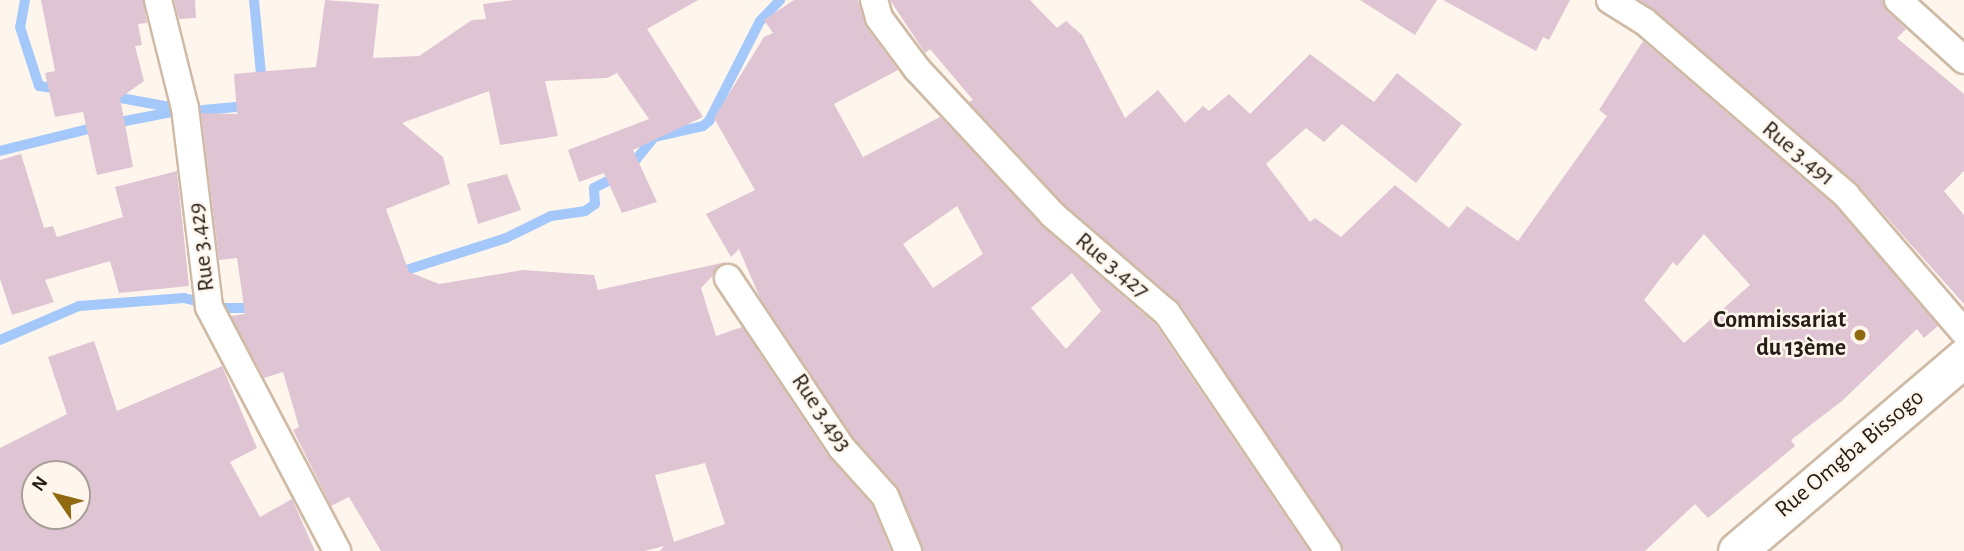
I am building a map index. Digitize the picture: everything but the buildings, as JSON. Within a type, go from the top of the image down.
[{"type":"main road","name":"Rue Omgba Bissogo","points":[[1737,551],[1964,358]]},
{"type":"street","name":"Rue 3.429","points":[[158,0],[185,108],[209,307],[337,551]]},
{"type":"street","name":"Rue 3.427","points":[[874,0],[879,18],[918,69],[1053,215],[1167,313],[1328,551]]},
{"type":"street","name":"Rue 3.491","points":[[1610,0],[1653,29],[1846,195],[1964,332]]},
{"type":"street","points":[[1898,0],[1964,60]]},
{"type":"street","name":"Rue 3.493","points":[[728,278],[841,447],[885,496],[908,551]]},
{"type":"waterway","points":[[25,0],[20,27],[39,86],[61,89]]},
{"type":"waterway","points":[[254,0],[262,84]]},
{"type":"waterway","points":[[630,167],[654,137],[703,126],[709,121],[760,21],[780,0]]},
{"type":"waterway","points":[[110,96],[192,111],[247,106]]},
{"type":"waterway","points":[[115,123],[182,110]]},
{"type":"waterway","points":[[0,151],[100,126]]},
{"type":"waterway","points":[[397,273],[506,238],[551,216],[585,211],[595,204],[594,188],[618,176]]},
{"type":"waterway","points":[[0,340],[79,306],[184,298],[224,308],[258,308]]},
{"type":"place","name":"Commissariat du 13ème","points":[[1860,335]]}]
